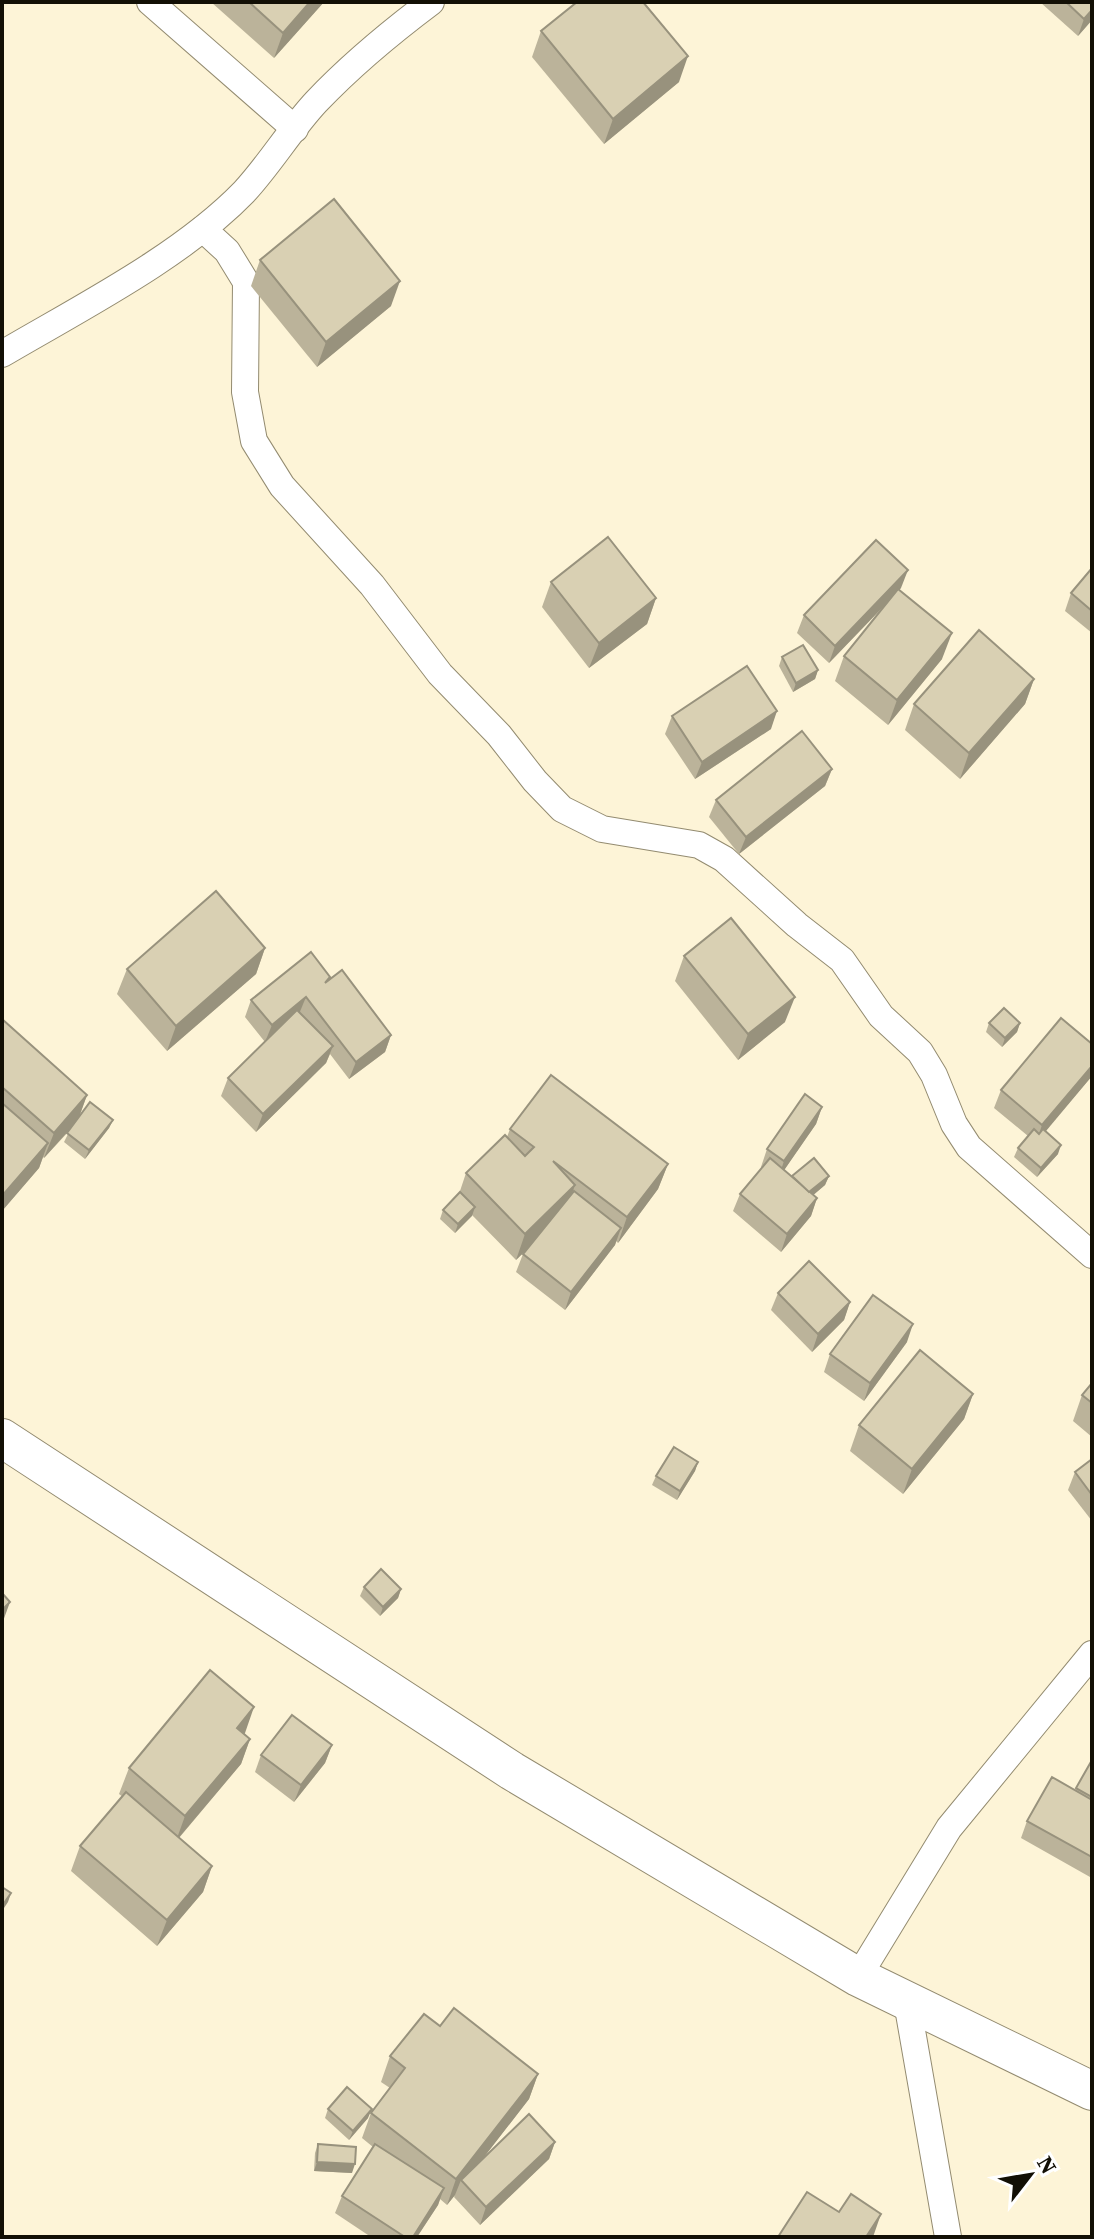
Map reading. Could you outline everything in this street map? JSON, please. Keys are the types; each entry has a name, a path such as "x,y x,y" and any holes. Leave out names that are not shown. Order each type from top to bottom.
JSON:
{"street":[{"path":"150,2 295,129"},
{"path":"2,354 110,291 203,229 244,191 316,102 411,11 431,2"},
{"path":"203,229 227,251 246,282 245,392 254,441 282,486 372,585 440,674 499,735 535,781 562,809 602,829 699,845 724,859 797,925 842,960 881,1016 920,1052 934,1075 954,1124 969,1147 1092,1255"},
{"path":"2,1438 512,1771 858,1977 1092,2091"},
{"path":"858,1977 949,1828 1092,1654"},
{"path":"907,2002 948,2237"}],"building":[{"path":"249,2 310,2 283,33"},
{"path":"577,2 643,2 688,56 613,119 541,31"},
{"path":"1066,2 1092,2 1092,10 1084,19"},
{"path":"334,199 400,281 326,342 260,260"},
{"path":"608,537 656,598 599,643 551,582"},
{"path":"876,540 908,570 835,646 804,615"},
{"path":"1092,568 1092,611 1071,593"},
{"path":"898,589 952,633 897,700 844,656"},
{"path":"979,630 1034,679 969,753 914,704"},
{"path":"803,645 818,670 796,683 782,657"},
{"path":"747,666 777,711 702,762 672,716"},
{"path":"802,731 832,769 746,837 716,800"},
{"path":"216,891 265,948 176,1026 127,969"},
{"path":"731,918 795,997 748,1034 684,956"},
{"path":"311,952 330,977 325,983 342,970 391,1035 356,1062 306,997 272,1025 251,1000"},
{"path":"1004,1008 1020,1023 1005,1038 989,1023"},
{"path":"297,1010 333,1046 263,1114 228,1078"},
{"path":"1061,1018 1092,1044 1092,1066 1042,1125 1001,1090"},
{"path":"2,1019 87,1095 54,1133 2,1087"},
{"path":"551,1075 668,1164 627,1217 553,1161 575,1185 525,1234 466,1173 505,1135 525,1156 534,1147 510,1129"},
{"path":"805,1094 822,1107 784,1161 767,1149"},
{"path":"90,1102 113,1120 89,1150 67,1133"},
{"path":"2,1103 48,1143 2,1196"},
{"path":"1034,1129 1039,1134 1043,1129 1061,1145 1041,1168 1018,1148"},
{"path":"770,1158 817,1198 787,1234 740,1194"},
{"path":"814,1158 829,1176 809,1192 792,1176"},
{"path":"574,1191 621,1228 571,1292 523,1254"},
{"path":"460,1192 475,1207 458,1224 443,1210"},
{"path":"809,1261 850,1302 818,1334 778,1293"},
{"path":"873,1295 913,1324 870,1383 830,1354"},
{"path":"920,1350 973,1394 912,1469 859,1425"},
{"path":"1092,1383 1092,1403 1082,1395"},
{"path":"674,1447 698,1462 680,1491 656,1476"},
{"path":"1092,1459 1092,1495 1075,1472"},
{"path":"381,1569 401,1589 383,1607 364,1587"},
{"path":"2,1593 10,1602 2,1610"},
{"path":"210,1670 254,1707 237,1728 250,1739 185,1816 129,1768"},
{"path":"292,1715 332,1745 301,1785 261,1755"},
{"path":"1092,1760 1092,1797 1076,1788"},
{"path":"1052,1777 1092,1800 1092,1857 1027,1821"},
{"path":"126,1792 212,1866 167,1920 80,1846"},
{"path":"2,1887 11,1893 2,1906"},
{"path":"454,2008 538,2074 456,2179 371,2113 405,2068 390,2056 424,2014 440,2026"},
{"path":"347,2087 372,2109 353,2131 328,2109"},
{"path":"529,2114 555,2142 486,2207 461,2180"},
{"path":"318,2144 356,2147 355,2164 317,2162"},
{"path":"375,2144 444,2188 413,2237 405,2237 342,2196"},
{"path":"807,2192 839,2212 851,2194 881,2214 866,2237 778,2237"}]}
